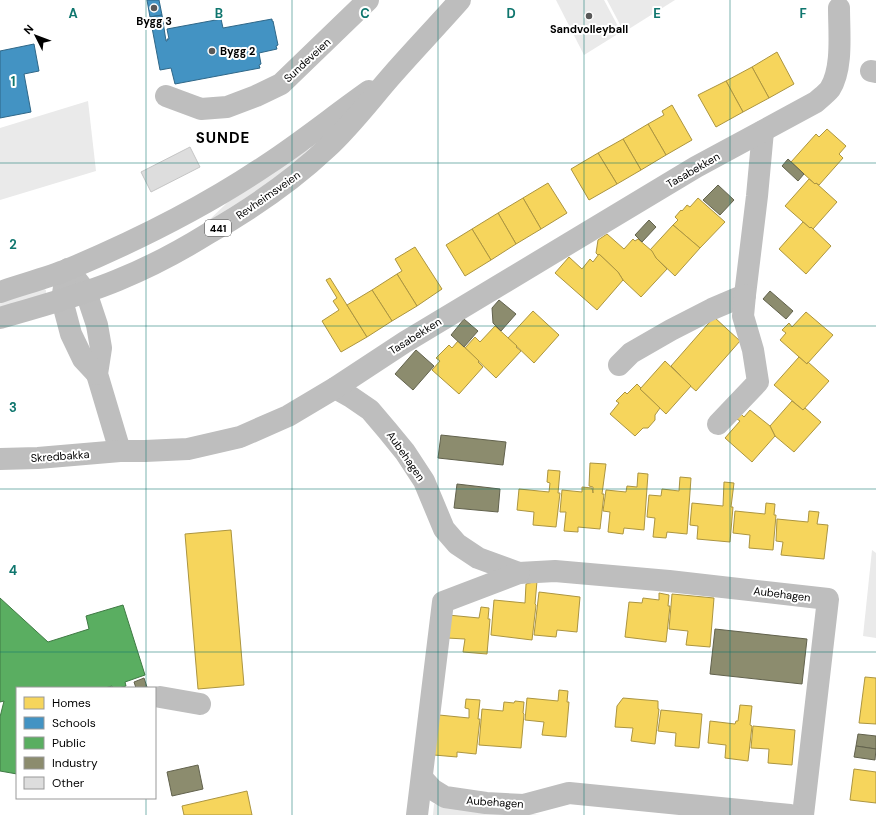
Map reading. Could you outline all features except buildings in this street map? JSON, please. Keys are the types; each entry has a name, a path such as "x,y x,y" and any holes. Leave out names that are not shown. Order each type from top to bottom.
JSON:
{"main road":[{"name":"Revheimsveien","path":"0,318 62,300 119,280 190,245 259,202 300,173 351,124 394,73 460,0"},
{"name":"Revheimsveien","path":"0,292 68,269 149,232 224,191 267,165 394,73"}],"street":[{"name":"Sundeveien","path":"166,96 200,109 227,107 281,84 368,0"},
{"name":"Tasabekken","path":"120,451 188,449 240,437 288,416 335,388 405,342 696,167 816,102 829,90 838,68 839,8"},
{"path":"718,424 758,382 753,350 743,316 763,131"},
{"path":"68,269 86,292 98,325 101,348 97,374 120,451"},
{"path":"68,269 62,300 71,334 83,359 97,374"},
{"path":"619,365 631,353 671,330 712,309 745,295"},
{"name":"Aubehagen","path":"335,388 370,410 405,452 424,481 444,529 457,544 478,558 519,573"},
{"name":"Skredbakka","path":"0,459 38,458 120,451"},
{"name":"Aubehagen","path":"417,815 443,602 519,573 555,571 669,581 828,599 803,815"},
{"path":"160,697 200,704"},
{"name":"Aubehagen","path":"422,778 432,789 445,797 486,803 524,806 569,793 790,815"}],"shaded area":[{"name":"Sandvolleyball","path":"556,0 604,0 621,32 584,55"},
{"path":"607,0 675,0 624,32"},
{"path":"88,101 96,171 0,200 0,128"},
{"path":"309,149 289,171 207,222 229,201 303,151"},
{"path":"44,289 46,290 46,293 43,296 0,307 0,297"},
{"path":"872,550 876,553 876,638 863,636"},
{"path":"434,804 540,815 433,815"}],"place":[{"name":"Bygg 3","path":"154,8"},
{"name":"Sandvolleyball","path":"589,16"},
{"name":"Bygg 2","path":"212,51"}],"district":[{"name":"SUNDE","path":"223,138"}]}
